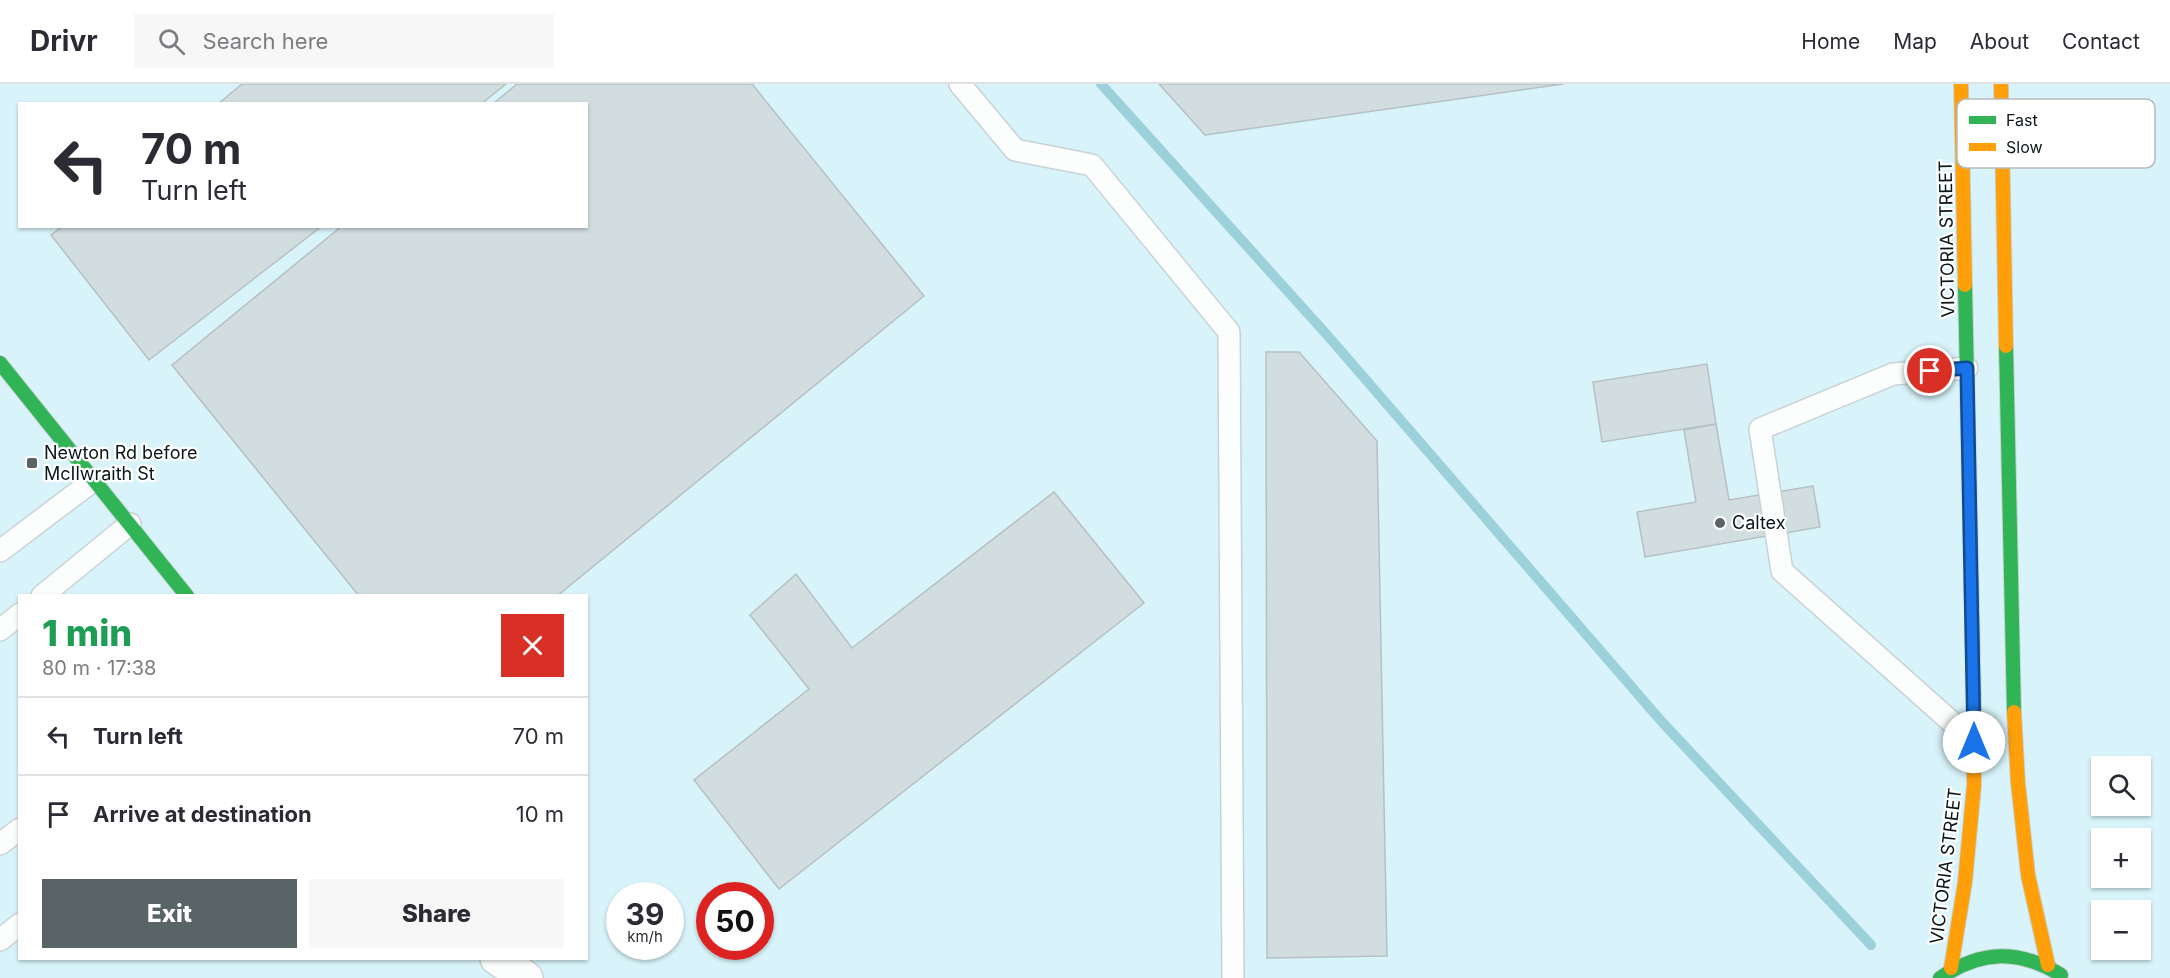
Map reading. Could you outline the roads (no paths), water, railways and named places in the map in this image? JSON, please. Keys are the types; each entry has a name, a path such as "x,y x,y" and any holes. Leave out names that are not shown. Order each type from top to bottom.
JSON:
{"main road":[{"name":"VICTORIA STREET","path":"1961,84 1961,99"},
{"path":"2001,84 2001,99"},
{"name":"VICTORIA STREET","path":"1951,968 1965,882 1974,784 1963,168"},
{"path":"2003,168 2012,670 2018,783 2028,875 2048,965"},
{"path":"0,363 185,594"},
{"path":"1940,978 1951,968 1983,956 2016,955 2048,965 2065,978"}],"street":[{"path":"499,960 526,978"}],"lane":[{"path":"960,84 1015,150 1092,165 1229,332 1233,978"},
{"path":"1967,368 1893,374 1760,429 1782,571 1974,742"},
{"path":"0,551 94,480"},
{"path":"44,594 130,524"},
{"path":"0,630 18,616"},
{"path":"0,844 18,830"},
{"path":"0,940 18,926"}],"waterway":[{"path":"1101,84 1328,336 1662,722 1871,945"}],"place":[{"name":"Newton Rd before McIlwraith St","path":"32,463"},
{"name":"Caltex","path":"1720,523"}]}
